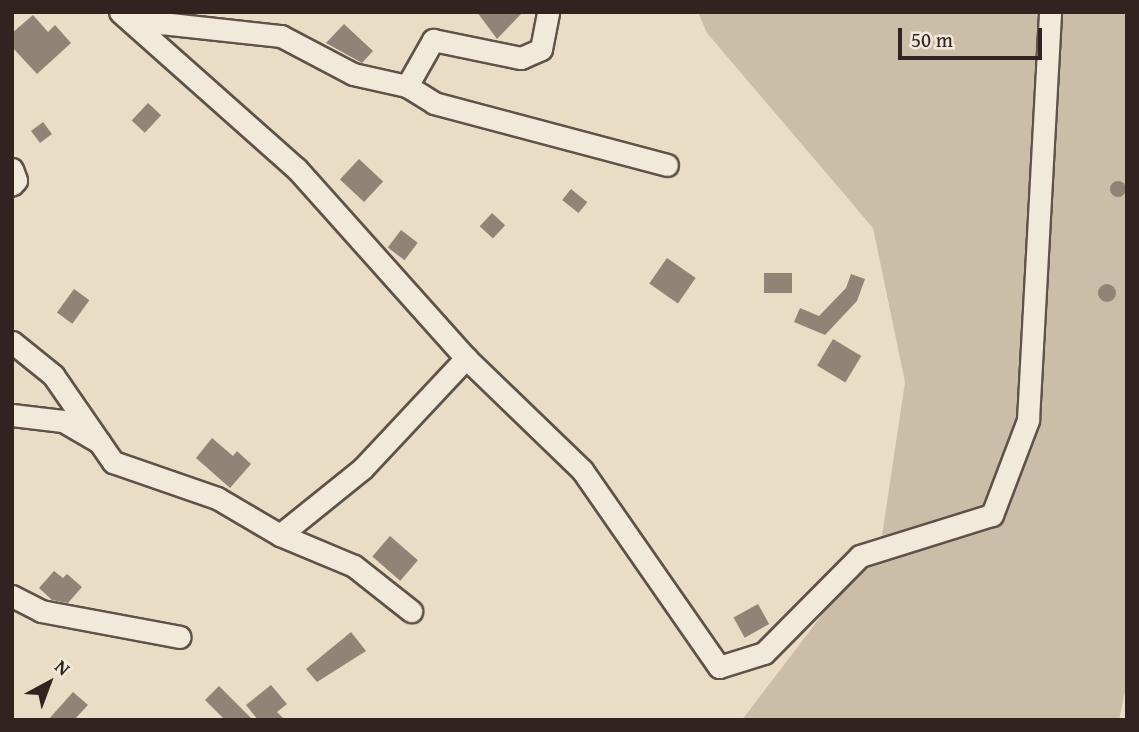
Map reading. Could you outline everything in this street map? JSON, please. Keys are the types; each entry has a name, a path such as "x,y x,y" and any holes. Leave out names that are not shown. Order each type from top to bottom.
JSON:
{"street":[{"path":"120,12 297,169 466,358 582,470 719,667 764,653 860,556 992,515 1028,420 1050,12"},
{"path":"139,12 160,23 281,36 354,74 407,86 434,103 667,165"},
{"path":"407,86 433,40 521,58 541,49 548,12"},
{"path":"12,169 16,180 12,185"},
{"path":"12,342 53,375 105,445 113,462 217,498 280,534 354,566 411,611"},
{"path":"280,534 362,468 466,358"},
{"path":"12,415 63,421 105,445"},
{"path":"12,596 41,611 180,637"}],"shaded area":[{"path":"698,12 1127,12 1127,682 1119,720 742,720 882,536 905,382 873,228 707,33"}],"building":[{"path":"477,12 523,12 497,39"},
{"path":"33,15 48,32 55,25 71,43 37,74 12,47 12,33"},
{"path":"344,24 373,51 362,63 326,43"},
{"path":"148,103 161,115 145,133 132,121"},
{"path":"43,122 52,134 40,143 31,131"},
{"path":"359,159 383,182 364,202 340,179"},
{"path":"1118,181 1124,183 1124,195 1118,197 1112,195 1110,189 1112,183"},
{"path":"571,189 587,202 579,213 562,200"},
{"path":"492,213 505,225 493,238 480,226"},
{"path":"401,230 418,243 405,260 388,248"},
{"path":"667,258 696,278 678,303 649,283"},
{"path":"764,273 792,273 792,293 764,293"},
{"path":"851,274 865,279 857,301 825,335 794,322 800,308 819,316 846,288"},
{"path":"1107,284 1113,287 1116,293 1113,299 1107,302 1101,299 1098,293 1101,287"},
{"path":"74,289 89,300 72,324 57,312"},
{"path":"833,339 861,356 845,383 817,366"},
{"path":"212,438 233,456 237,451 251,464 230,488 196,458"},
{"path":"390,536 418,560 400,581 372,556"},
{"path":"54,571 63,578 67,574 82,587 68,603 52,600 39,588"},
{"path":"758,604 769,624 745,638 734,618"},
{"path":"351,632 366,651 317,682 306,669"},
{"path":"271,685 287,704 277,712 285,720 258,720 246,705"},
{"path":"219,686 253,720 225,720 205,700"},
{"path":"73,692 88,705 74,720 48,720"}]}
